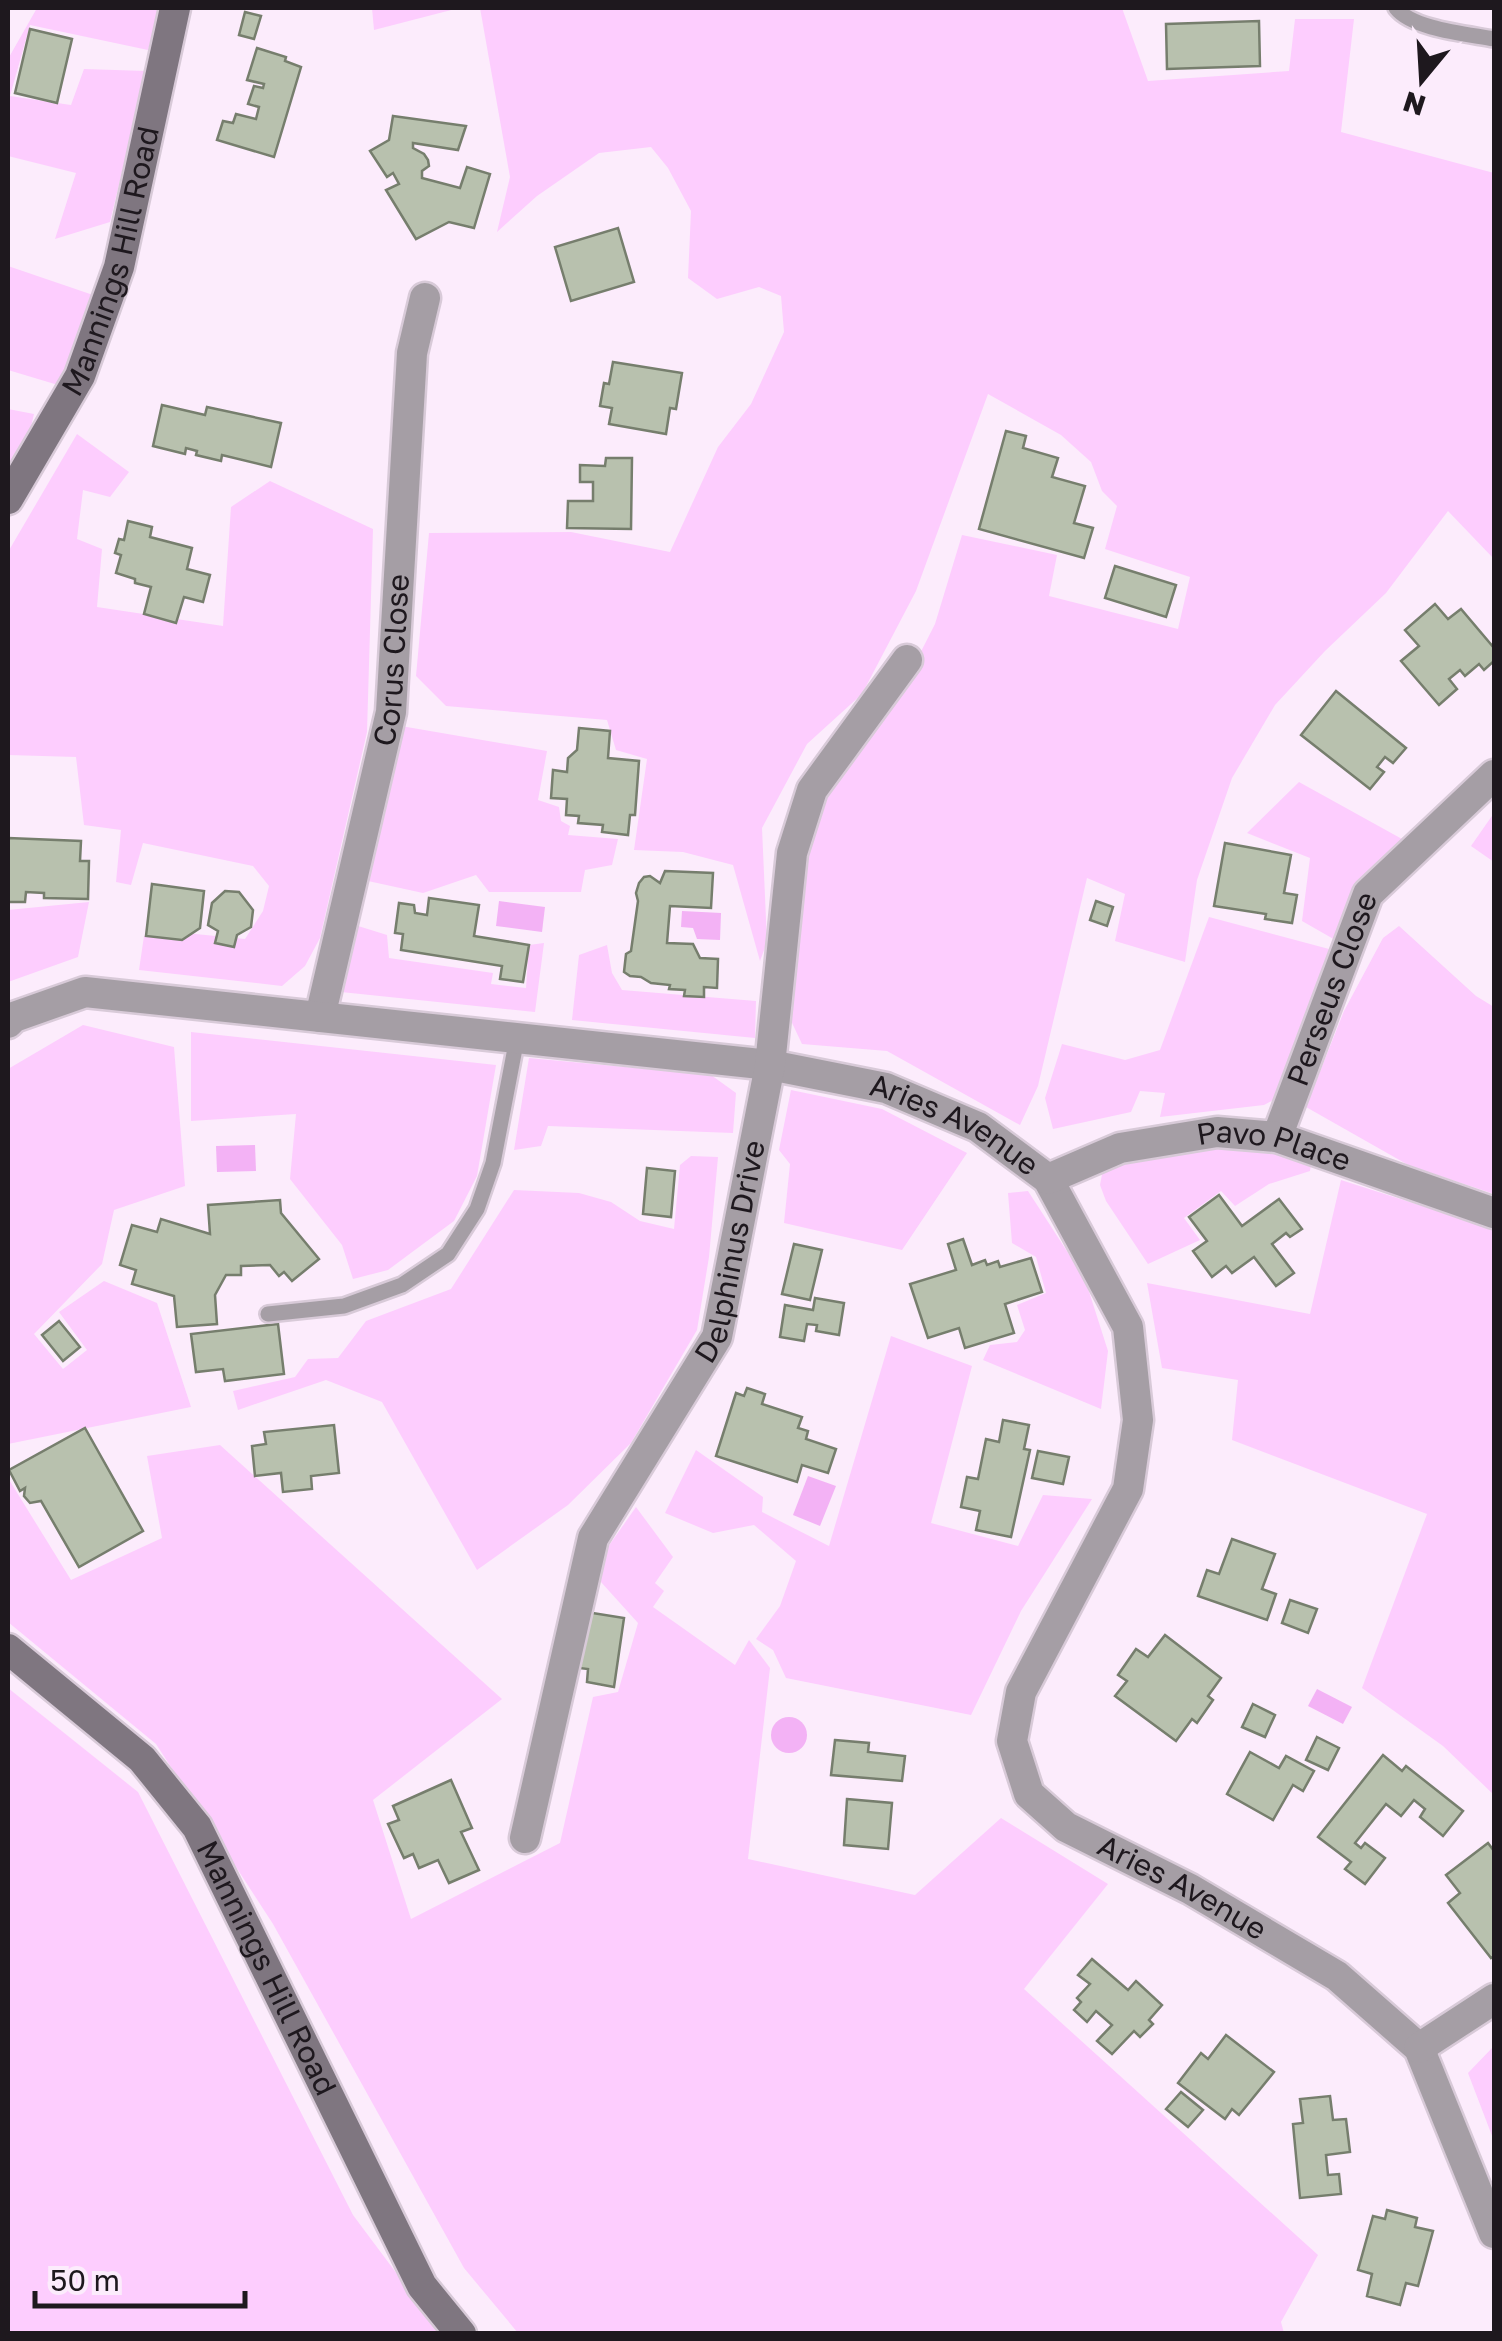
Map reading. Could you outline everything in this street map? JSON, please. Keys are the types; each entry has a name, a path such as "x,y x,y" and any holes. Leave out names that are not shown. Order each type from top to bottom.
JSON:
{"main road":[{"name":"Mannings Hill Road","path":"8,499 80,376 119,267 175,8"},
{"name":"Mannings Hill Road","path":"8,1649 142,1758 197,1827 422,2286 460,2334"}],"street":[{"name":"Corus Close","path":"320,1017 391,712 412,353 425,298"},
{"name":"Delphinus Drive","path":"525,1838 593,1538 717,1336 770,1065 792,853 812,790 907,660"},
{"name":"Perseus Close","path":"1277,1137 1368,894 1494,775"},
{"name":"Aries Avenue","path":"8,1023 14,1017 84,992 770,1065 886,1088 978,1127 1048,1178 1128,1326 1138,1420 1128,1489 1021,1692 1012,1741 1030,1794 1066,1827 1190,1890 1336,1976 1419,2048 1494,2233"},
{"name":"Pavo Place","path":"1048,1178 1120,1148 1217,1132 1277,1137 1494,1213"},
{"path":"1419,2048 1494,1998"}],"lane":[{"path":"1396,8 1426,25 1494,39"},
{"path":"268,1314 344,1306 402,1285 448,1254 477,1208 493,1163 517,1038"}],"shaded area":[{"path":"37,8 159,8 148,50 30,25 10,96 71,105 84,69 146,71 110,222 55,239 76,173 8,156 8,59"},
{"path":"372,8 459,8 374,30"},
{"path":"480,8 1122,8 1148,81 1289,71 1295,19 1354,19 1341,132 1494,173 1494,559 1448,511 1386,593 1275,705 1232,778 1197,880 1185,962 1115,941 1125,894 1087,878 1038,1086 1020,1125 887,1051 802,1044 785,1008 805,848 825,793 905,683 935,624 962,535 1057,555 1049,596 1178,629 1190,577 1105,549 1117,506 1102,491 1091,462 1061,435 988,394 916,591 862,694 807,744 762,828 767,942 760,961 733,865 683,852 634,850 647,759 616,750 607,720 446,706 416,676 429,533 571,532 670,552 718,447 751,404 784,332 781,296 759,287 717,299 688,278 691,211 668,168 651,147 599,153 537,196 497,232 510,177"},
{"path":"8,266 96,296 58,385 8,370"},
{"path":"8,409 34,414 29,435 8,466"},
{"path":"77,434 129,472 110,497 83,490 77,539 102,549 97,607 223,626 231,507 270,481 373,529 367,732 320,938 305,966 282,986 139,970 144,936 166,931 245,939 263,911 269,886 253,866 143,843 131,885 116,882 121,830 84,825 76,757 8,755 8,552"},
{"path":"401,726 547,751 538,800 559,807 561,821 570,826 568,835 618,839 612,865 585,870 581,892 489,892 476,875 423,893 368,881"},
{"path":"1299,782 1402,839 1359,887 1337,941 1302,921 1310,858 1247,833"},
{"path":"1494,813 1494,862 1471,846"},
{"path":"499,901 545,907 542,932 496,926"},
{"path":"89,902 78,957 8,982 8,910"},
{"path":"682,911 721,913 720,940 697,939 693,928 681,927"},
{"path":"1209,917 1329,949 1311,1023 1285,1094 1264,1105 1160,1117 1165,1093 1140,1091 1131,1112 1053,1129 1045,1098 1062,1044 1125,1060 1160,1050"},
{"path":"355,925 387,935 389,958 493,973 491,984 526,988 529,945 544,943 535,1012 341,992"},
{"path":"1399,926 1476,996 1494,1007 1494,1194 1410,1166 1306,1107 1344,1011 1383,938"},
{"path":"607,945 612,973 622,990 756,1001 755,1038 572,1020 579,955"},
{"path":"83,1025 174,1047 185,1186 114,1210 102,1264 34,1334 63,1369 87,1350 59,1312 104,1281 157,1303 191,1407 8,1444 8,1069"},
{"path":"191,1032 496,1065 477,1176 454,1221 388,1270 353,1279 342,1245 290,1179 296,1114 191,1121"},
{"path":"529,1058 711,1075 736,1093 733,1133 548,1126 541,1146 514,1150"},
{"path":"791,1090 882,1109 967,1153 902,1250 784,1223 790,1164 779,1150"},
{"path":"1201,1141 1312,1158 1310,1171 1269,1184 1235,1206 1221,1191 1184,1218 1200,1240 1148,1264 1106,1201 1100,1185 1103,1169 1117,1159"},
{"path":"255,1145 256,1171 217,1172 216,1146"},
{"path":"691,1156 718,1157 709,1257 697,1330 631,1443 568,1505 477,1570 382,1402 326,1380 238,1410 233,1391 295,1377 308,1359 338,1358 366,1321 451,1289 514,1190 579,1193 611,1202 640,1221 674,1229 680,1165"},
{"path":"1341,1180 1494,1229 1494,1795 1443,1746 1362,1688 1427,1514 1232,1440 1238,1380 1162,1368 1147,1283 1310,1314"},
{"path":"1028,1191 1085,1279 1108,1351 1101,1409 983,1360 990,1345 1017,1342 1025,1330 1017,1305 1046,1293 1036,1257 1012,1243 1008,1193"},
{"path":"891,1336 972,1366 931,1523 1018,1546 1043,1495 1092,1499 1021,1611 971,1715 786,1678 773,1650 756,1639 780,1606 796,1561 754,1525 713,1533 665,1513 696,1450 763,1497 762,1512 829,1546"},
{"path":"220,1445 502,1699 373,1800 411,1919 560,1843 593,1697 618,1692 638,1623 591,1571 636,1507 673,1557 655,1583 664,1591 653,1607 735,1665 749,1640 770,1668 748,1859 915,1895 1001,1818 1108,1884 1024,1989 1318,2255 1281,2322 1284,2333 518,2333 464,2268 273,1924 156,1744 8,1622 8,1478 71,1580 162,1538 147,1456"},
{"path":"808,1476 836,1486 820,1526 793,1515"},
{"path":"8,1688 138,1792 353,2215 441,2333 8,2333"},
{"path":"1317,1689 1352,1707 1343,1724 1308,1706"},
{"path":"789,1717 802,1722 807,1735 802,1748 789,1753 776,1748 771,1735 776,1722"},
{"path":"1494,2046 1494,2141 1468,2073"}],"building":[{"path":"245,12 261,16 254,39 239,35"},
{"path":"1259,21 1260,66 1167,69 1166,24"},
{"path":"30,29 72,39 57,103 15,93"},
{"path":"257,48 286,57 285,61 301,67 274,157 217,140 223,121 233,123 236,114 256,119 259,107 248,104 254,86 263,88 264,84 247,80"},
{"path":"393,116 466,126 458,150 413,143 413,148 428,160 422,178 460,188 467,167 490,174 474,228 449,222 416,239 386,190 399,184 393,173 387,177 370,151 389,140"},
{"path":"618,228 634,282 571,301 555,247"},
{"path":"613,362 682,373 676,409 670,408 666,434 609,424 612,408 600,406"},
{"path":"162,405 205,415 207,407 281,423 271,467 222,455 221,461 196,455 197,451 186,448 185,454 153,446"},
{"path":"1006,431 1026,436 1023,448 1058,458 1052,477 1085,486 1074,523 1093,528 1084,558 979,529"},
{"path":"606,458 632,458 631,529 567,528 568,501 593,501 593,482 580,482 580,465 605,466"},
{"path":"128,521 152,527 150,537 192,548 187,569 210,575 203,602 184,597 176,623 144,614 151,587 116,573 121,555 115,553 119,539 124,540"},
{"path":"1115,566 1176,585 1166,617 1105,598"},
{"path":"1435,604 1448,619 1461,609 1494,648 1494,661 1484,670 1479,664 1465,676 1460,670 1449,679 1457,689 1439,705 1401,661 1419,646 1405,630"},
{"path":"1336,691 1406,748 1393,763 1385,757 1377,767 1384,772 1370,789 1301,735"},
{"path":"579,728 610,731 608,758 639,761 635,815 630,815 628,835 602,832 603,825 578,823 579,816 566,815 567,799 551,798 553,770 567,772 568,758 577,750"},
{"path":"8,838 81,841 80,861 89,861 88,899 44,898 44,893 26,892 25,902 8,902"},
{"path":"1225,843 1291,855 1284,893 1297,895 1292,923 1265,919 1266,914 1214,906"},
{"path":"665,871 713,873 711,908 670,906 667,943 693,944 700,958 718,959 717,988 704,987 704,997 684,996 685,990 669,989 670,985 651,983 624,972 626,954 631,951 639,883 650,876 660,883"},
{"path":"152,884 204,891 200,928 182,940 146,936"},
{"path":"225,891 239,892 253,910 251,927 237,935 234,947 215,943 218,931 208,925 212,903"},
{"path":"429,898 479,905 474,936 529,945 523,982 500,979 502,966 401,950 403,934 395,933 399,903 414,905 415,913 427,915"},
{"path":"1096,901 1113,907 1107,926 1090,920"},
{"path":"647,1168 675,1171 671,1217 643,1214"},
{"path":"1219,1195 1242,1226 1279,1199 1302,1229 1290,1237 1286,1233 1272,1244 1294,1273 1276,1286 1254,1257 1232,1273 1226,1266 1212,1277 1193,1251 1207,1241 1189,1217"},
{"path":"280,1200 281,1213 319,1259 292,1281 284,1272 279,1276 270,1265 241,1266 241,1275 226,1275 215,1295 217,1324 177,1327 174,1296 132,1284 136,1270 120,1265 132,1225 157,1232 161,1219 210,1234 208,1205"},
{"path":"963,1239 972,1265 985,1260 987,1265 998,1261 1000,1267 1031,1258 1042,1292 1005,1304 1014,1333 965,1348 959,1328 928,1338 910,1284 956,1270 948,1244"},
{"path":"794,1244 822,1250 810,1300 782,1294"},
{"path":"815,1298 844,1303 839,1335 816,1331 817,1325 807,1324 804,1341 780,1337 785,1305 813,1310"},
{"path":"59,1321 80,1347 63,1361 42,1335"},
{"path":"278,1324 284,1374 225,1381 223,1369 196,1372 191,1334"},
{"path":"747,1388 765,1394 762,1404 802,1417 798,1428 808,1431 806,1439 836,1449 828,1473 802,1465 797,1482 716,1456 736,1393 744,1396"},
{"path":"1003,1420 1029,1425 1024,1449 1030,1450 1011,1537 976,1530 980,1511 961,1507 967,1477 978,1479 986,1439 999,1442"},
{"path":"334,1425 339,1473 311,1476 312,1489 283,1492 281,1473 255,1476 252,1446 266,1444 264,1432"},
{"path":"85,1428 143,1531 79,1567 41,1501 30,1503 24,1496 25,1488 20,1491 9,1470"},
{"path":"1038,1451 1069,1457 1063,1484 1032,1478"},
{"path":"1232,1539 1275,1554 1262,1589 1276,1594 1267,1620 1198,1596 1207,1570 1219,1574"},
{"path":"1290,1600 1317,1609 1308,1633 1282,1623"},
{"path":"580,1611 624,1618 614,1687 587,1682 588,1669 571,1667"},
{"path":"1165,1635 1221,1678 1208,1696 1213,1700 1197,1723 1192,1719 1176,1741 1115,1696 1127,1681 1118,1675 1136,1649 1148,1657"},
{"path":"1253,1704 1275,1715 1265,1737 1242,1727"},
{"path":"1317,1737 1339,1748 1328,1770 1306,1760"},
{"path":"835,1740 869,1743 868,1752 905,1756 902,1781 831,1775"},
{"path":"1250,1752 1279,1768 1286,1756 1314,1771 1303,1791 1293,1785 1273,1820 1227,1794"},
{"path":"1383,1755 1402,1771 1406,1766 1463,1811 1443,1836 1420,1817 1425,1809 1414,1800 1401,1816 1386,1804 1355,1843 1361,1848 1365,1843 1385,1858 1365,1884 1345,1869 1351,1862 1318,1837"},
{"path":"451,1780 472,1828 461,1832 479,1870 449,1883 438,1860 419,1868 413,1854 404,1858 388,1824 399,1820 393,1806"},
{"path":"847,1799 892,1803 888,1849 844,1845"},
{"path":"1488,1843 1494,1851 1491,1958 1448,1903 1460,1893 1446,1875"},
{"path":"1092,1959 1128,1990 1136,1981 1162,2005 1149,2020 1153,2024 1140,2037 1134,2031 1112,2054 1097,2041 1112,2025 1096,2011 1087,2022 1074,2010 1081,2002 1077,1998 1090,1984 1078,1975"},
{"path":"1226,2035 1274,2072 1239,2115 1232,2109 1225,2119 1178,2083 1201,2053 1208,2059"},
{"path":"1181,2092 1203,2110 1188,2127 1166,2109"},
{"path":"1330,2096 1333,2120 1346,2119 1350,2152 1326,2155 1328,2175 1339,2174 1341,2194 1300,2198 1293,2124 1303,2123 1300,2099"},
{"path":"1387,2210 1417,2218 1415,2227 1433,2231 1418,2286 1406,2283 1400,2305 1367,2296 1372,2274 1358,2270 1373,2216 1385,2219"}]}
